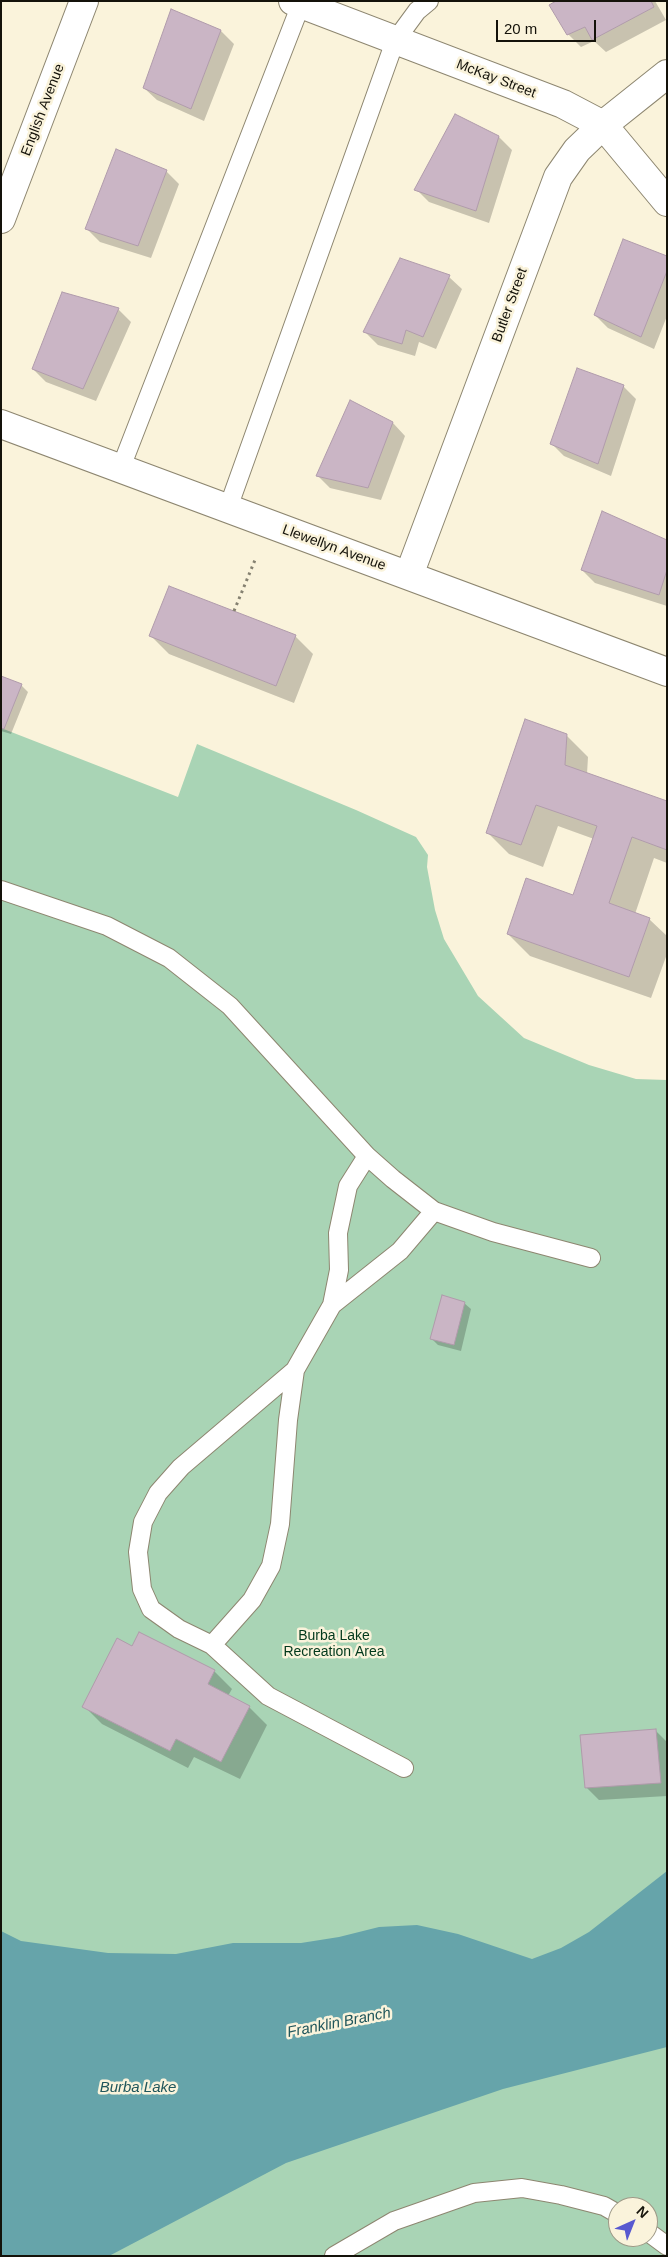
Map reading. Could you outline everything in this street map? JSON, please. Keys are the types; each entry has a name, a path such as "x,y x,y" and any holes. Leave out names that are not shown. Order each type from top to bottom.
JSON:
{"street":[{"name":"English Avenue","path":"1,219 84,1"},
{"name":"McKay Street","path":"297,3 563,104 603,125 667,202"},
{"name":"Butler Street","path":"409,575 558,177 577,150 603,125 667,74"},
{"name":"Llewellyn Avenue","path":"1,424 120,470 228,508 667,672"}],"lane":[{"path":"228,508 396,41 418,11 429,1"},
{"path":"120,470 297,3"},
{"path":"1,890 107,926 169,958 230,1006 367,1156 392,1179 434,1211 493,1232 591,1258"},
{"path":"367,1156 348,1186 338,1233 339,1270 332,1305 295,1370 181,1467 158,1493 143,1522 138,1552 142,1589 151,1609 178,1629 212,1645 268,1696 404,1768"},
{"path":"332,1305 400,1251 434,1211"},
{"path":"212,1645 252,1600 271,1566 280,1524 288,1420 295,1370"},
{"path":"334,2256 394,2221 474,2193 522,2188 562,2195 608,2208"}],"path":[{"path":"234,612 255,560"}],"green space":[{"name":"Burba Lake Recreation Area","path":"1,728 178,797 197,744 416,837 428,855 427,867 435,910 444,939 478,996 524,1038 589,1065 636,1079 667,1080 667,2256 1,2256"}],"water":[{"name":"Burba Lake","path":"667,1871 667,2047 503,2089 286,2163 109,2256 1,2256 1,1931 21,1941 108,1953 176,1954 233,1943 301,1943 339,1937 379,1927 417,1925 458,1934 532,1959 561,1948 589,1932"}],"building":[{"path":"556,1 651,1 654,7 592,40 585,27 567,35 549,5"},
{"path":"171,9 221,30 191,109 143,88"},
{"path":"455,114 499,136 476,211 414,190"},
{"path":"116,149 167,170 138,246 85,229"},
{"path":"623,239 667,256 667,271 641,337 594,315"},
{"path":"400,258 450,275 423,337 406,330 402,344 363,332"},
{"path":"62,292 119,308 83,389 32,369"},
{"path":"577,368 624,385 598,464 550,444"},
{"path":"350,400 393,422 368,488 316,476"},
{"path":"602,511 667,540 667,570 659,595 581,570"},
{"path":"169,586 296,635 276,686 149,636"},
{"path":"1,676 22,684 4,729 1,728"},
{"path":"525,719 567,734 565,765 667,801 667,850 632,837 609,903 650,918 629,977 507,934 526,878 573,895 597,826 536,805 521,845 486,833"},
{"path":"442,1295 465,1302 454,1345 430,1339"},
{"path":"139,1632 215,1670 208,1684 250,1706 221,1762 176,1739 170,1751 82,1707 117,1638 132,1646"},
{"path":"656,1729 661,1783 585,1788 580,1735"}],"water label":[{"name":"Franklin Branch","path":"339,2023"}]}
